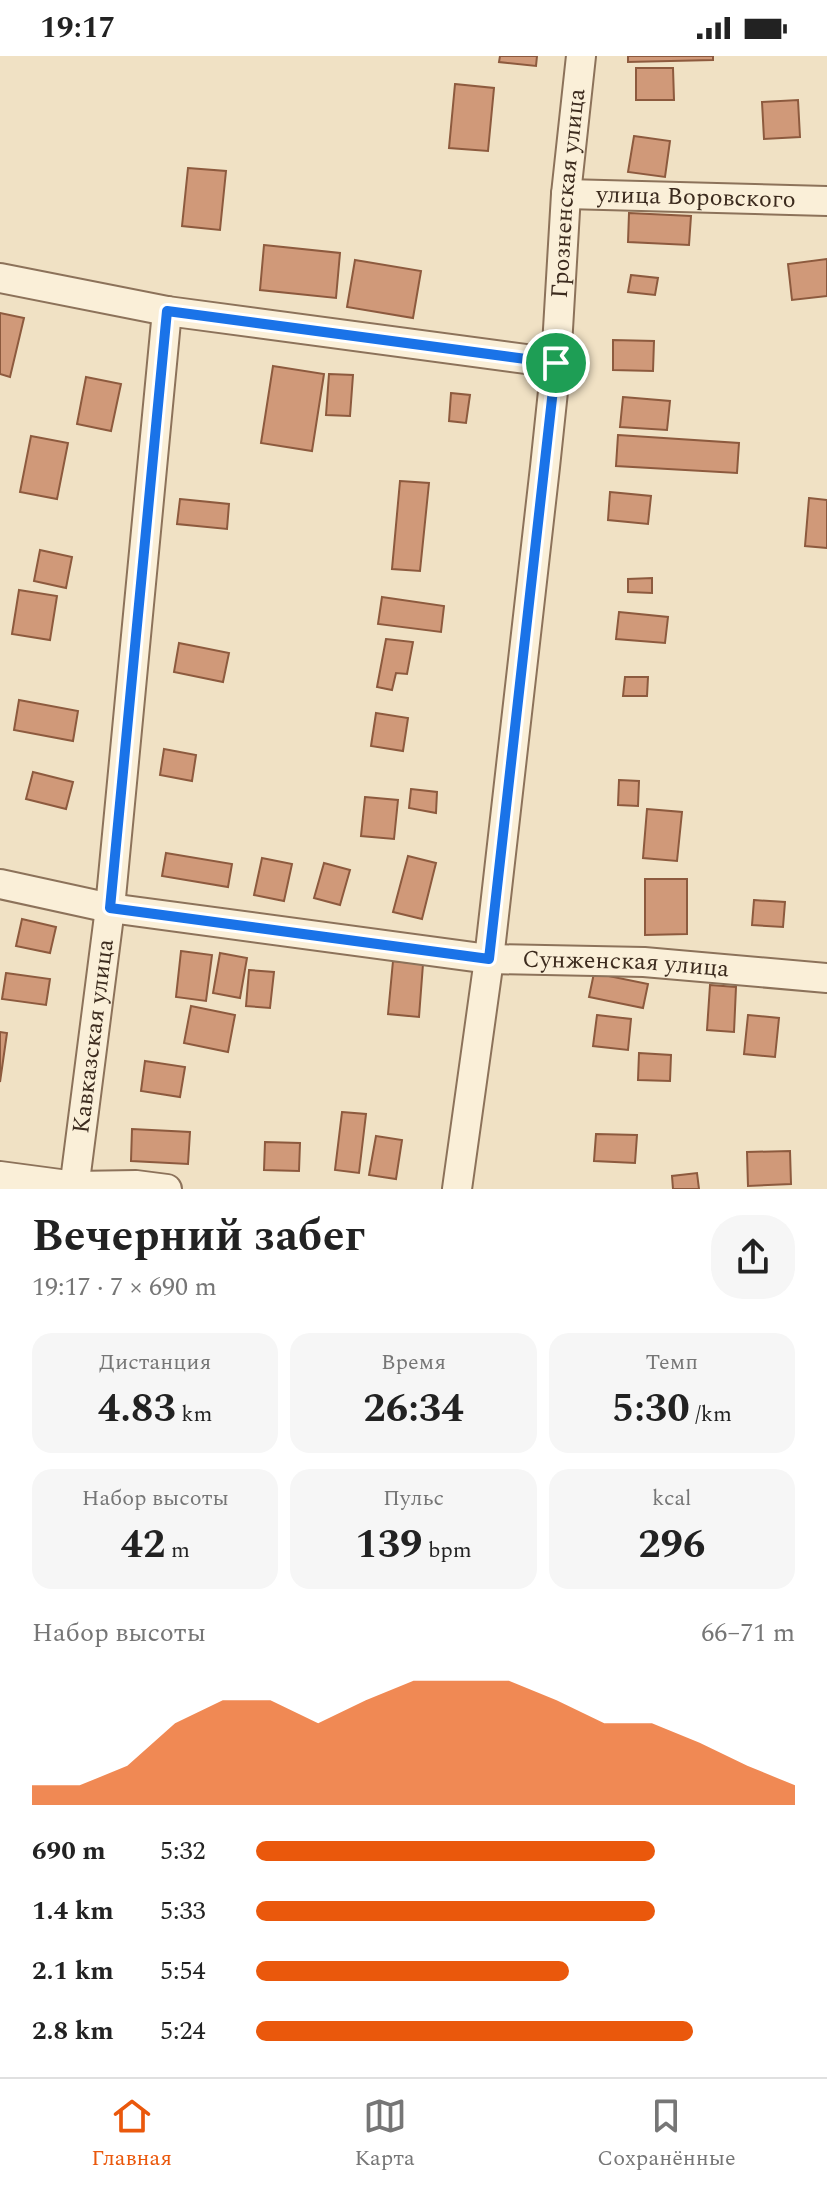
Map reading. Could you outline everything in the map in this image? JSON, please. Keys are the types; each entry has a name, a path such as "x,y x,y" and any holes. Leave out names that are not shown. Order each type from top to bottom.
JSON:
{"street":[{"name":"Грозненская улица","path":"457,1189 489,959 556,363 566,194 581,56"},
{"name":"улица Воровского","path":"566,194 827,201"},
{"path":"0,278 167,311 556,363"},
{"name":"Кавказская улица","path":"74,1188 110,908 167,311"},
{"name":"Сунженская улица","path":"0,884 110,908 489,959 644,962 827,978"},
{"path":"0,1176 74,1188 136,1185 167,1189"}],"building":[{"path":"500,56 537,56 536,66 499,62"},
{"path":"628,56 713,56 713,60 628,62"},
{"path":"636,68 673,68 674,100 636,100"},
{"path":"455,84 494,88 488,151 449,148"},
{"path":"798,100 800,137 764,139 762,102"},
{"path":"634,136 670,141 665,177 628,172"},
{"path":"188,168 226,171 220,230 182,226"},
{"path":"629,213 691,216 689,245 628,242"},
{"path":"264,245 340,253 336,298 260,290"},
{"path":"827,259 827,296 792,300 788,264"},
{"path":"355,260 421,271 413,318 347,307"},
{"path":"631,275 658,278 655,295 628,292"},
{"path":"0,313 24,318 10,377 0,374"},
{"path":"613,340 654,341 653,371 613,370"},
{"path":"273,366 324,374 312,451 261,443"},
{"path":"329,374 353,375 350,416 326,415"},
{"path":"86,377 121,384 111,431 77,424"},
{"path":"451,393 470,395 466,423 449,421"},
{"path":"623,397 670,401 667,430 620,427"},
{"path":"618,435 739,443 737,473 616,466"},
{"path":"31,436 68,443 57,499 20,492"},
{"path":"400,481 429,483 420,571 392,569"},
{"path":"610,492 651,496 648,524 608,520"},
{"path":"809,498 827,500 827,548 805,546"},
{"path":"180,499 229,504 227,529 177,524"},
{"path":"40,550 72,557 66,588 34,581"},
{"path":"652,578 652,593 628,592 628,579"},
{"path":"19,590 57,596 50,640 12,634"},
{"path":"382,597 444,606 441,632 378,624"},
{"path":"619,612 668,617 665,643 616,639"},
{"path":"386,639 413,642 407,674 396,673 392,690 377,687"},
{"path":"179,643 229,653 223,682 174,672"},
{"path":"625,677 648,677 647,696 623,696"},
{"path":"19,700 78,711 73,741 14,730"},
{"path":"376,713 408,718 403,751 371,746"},
{"path":"164,749 196,755 192,781 160,775"},
{"path":"33,772 73,782 66,809 26,799"},
{"path":"619,780 639,781 638,806 618,805"},
{"path":"411,789 437,792 436,813 409,808"},
{"path":"365,797 398,800 394,839 361,836"},
{"path":"647,809 682,812 677,861 643,858"},
{"path":"166,853 232,864 228,887 162,876"},
{"path":"408,856 436,863 422,919 393,912"},
{"path":"262,858 292,864 284,901 254,895"},
{"path":"324,863 350,870 340,905 314,898"},
{"path":"645,879 687,879 687,934 645,935"},
{"path":"754,900 785,902 783,927 752,925"},
{"path":"22,919 56,927 50,953 16,946"},
{"path":"181,951 212,955 206,1001 176,997"},
{"path":"220,953 247,958 240,998 213,993"},
{"path":"393,961 423,964 419,1017 388,1014"},
{"path":"249,970 274,972 270,1008 246,1006"},
{"path":"6,973 50,979 46,1005 2,999"},
{"path":"594,973 648,984 643,1008 589,997"},
{"path":"710,985 736,987 734,1032 707,1030"},
{"path":"191,1006 235,1015 228,1052 184,1043"},
{"path":"597,1015 631,1019 628,1050 593,1046"},
{"path":"748,1015 779,1018 775,1057 744,1054"},
{"path":"0,1032 7,1033 0,1082"},
{"path":"639,1053 671,1055 670,1081 638,1080"},
{"path":"145,1061 185,1067 180,1097 141,1091"},
{"path":"342,1112 366,1114 359,1173 335,1170"},
{"path":"132,1129 190,1132 188,1164 131,1161"},
{"path":"596,1134 637,1135 635,1163 594,1161"},
{"path":"376,1136 402,1140 396,1179 369,1175"},
{"path":"265,1142 300,1143 299,1171 264,1170"},
{"path":"790,1151 791,1184 748,1186 747,1152"},
{"path":"697,1173 699,1189 673,1189 672,1176"}],"route":[{"path":"167,311 556,363 489,959 110,908 167,311"}]}
